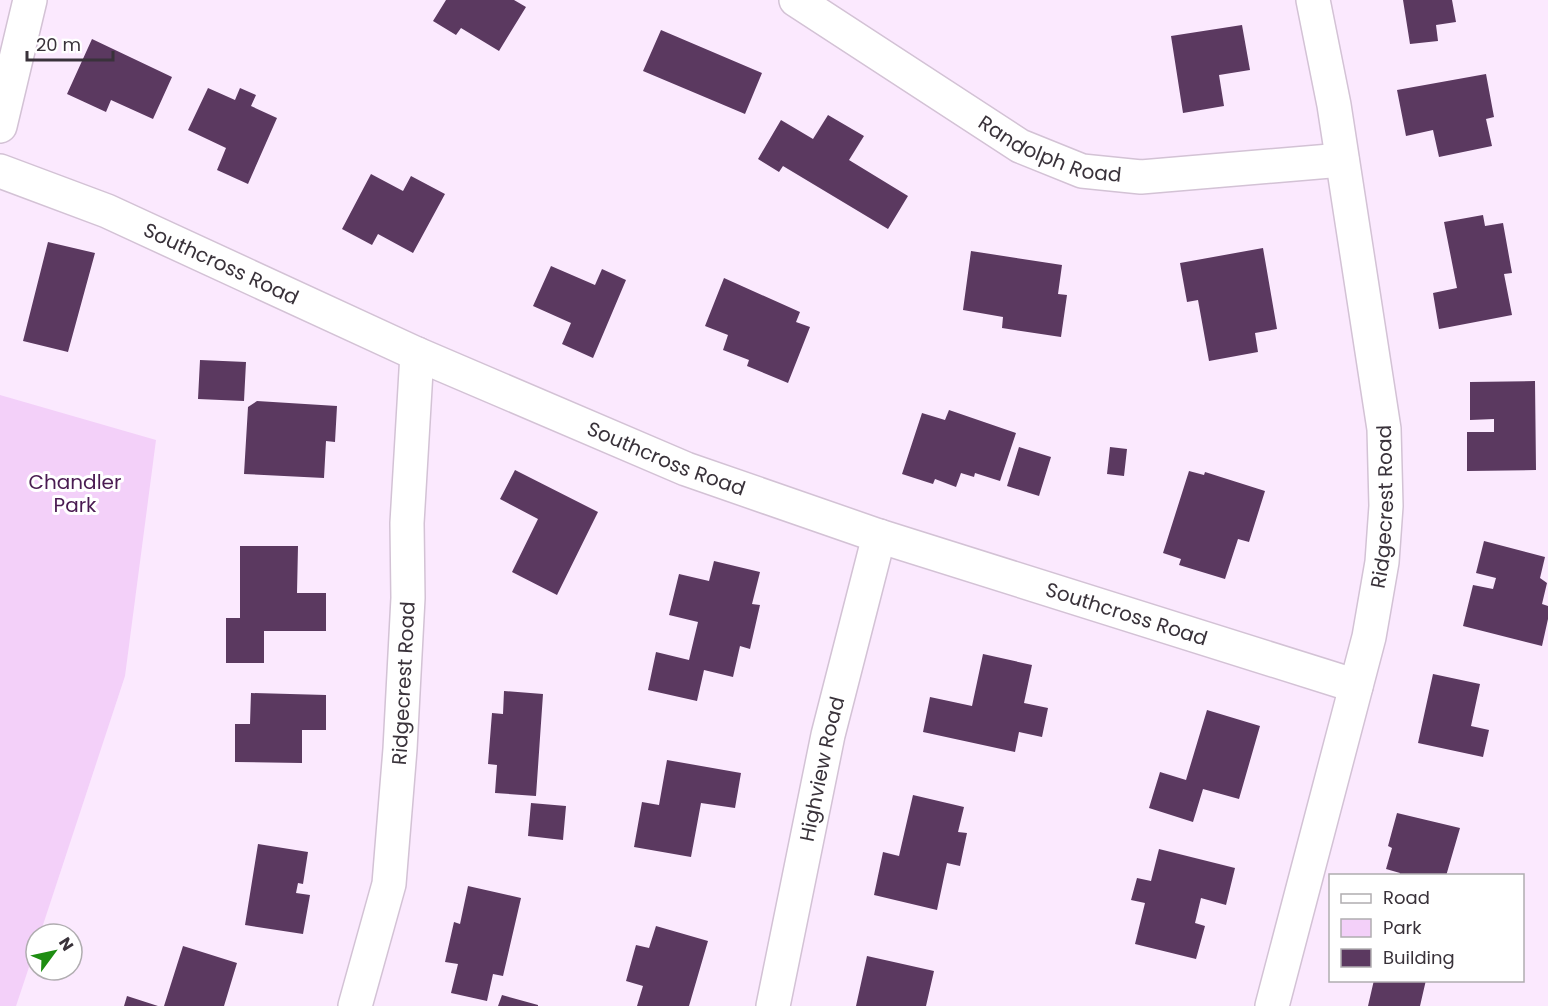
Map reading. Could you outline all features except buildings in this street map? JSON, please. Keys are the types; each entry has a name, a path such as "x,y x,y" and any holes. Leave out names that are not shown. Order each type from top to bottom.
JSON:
{"street":[{"path":"0,126 30,0"},
{"name":"Randolph Road","path":"796,0 1020,146 1082,171 1142,177 1341,160"},
{"name":"Ridgecrest Road","path":"1272,1006 1369,637 1382,562 1386,495 1384,429 1334,105 1313,0"},
{"name":"Southcross Road","path":"0,171 106,212 417,354 686,469 879,536 1356,686"},
{"name":"Ridgecrest Road","path":"355,1006 389,884 400,749 408,598 407,523 417,354"},
{"name":"Highview Road","path":"773,1006 828,735 879,536"}],"green space":[{"name":"Chandler Park","path":"0,395 156,440 125,676 44,922 24,922 24,982 16,1006 0,1006"}]}
